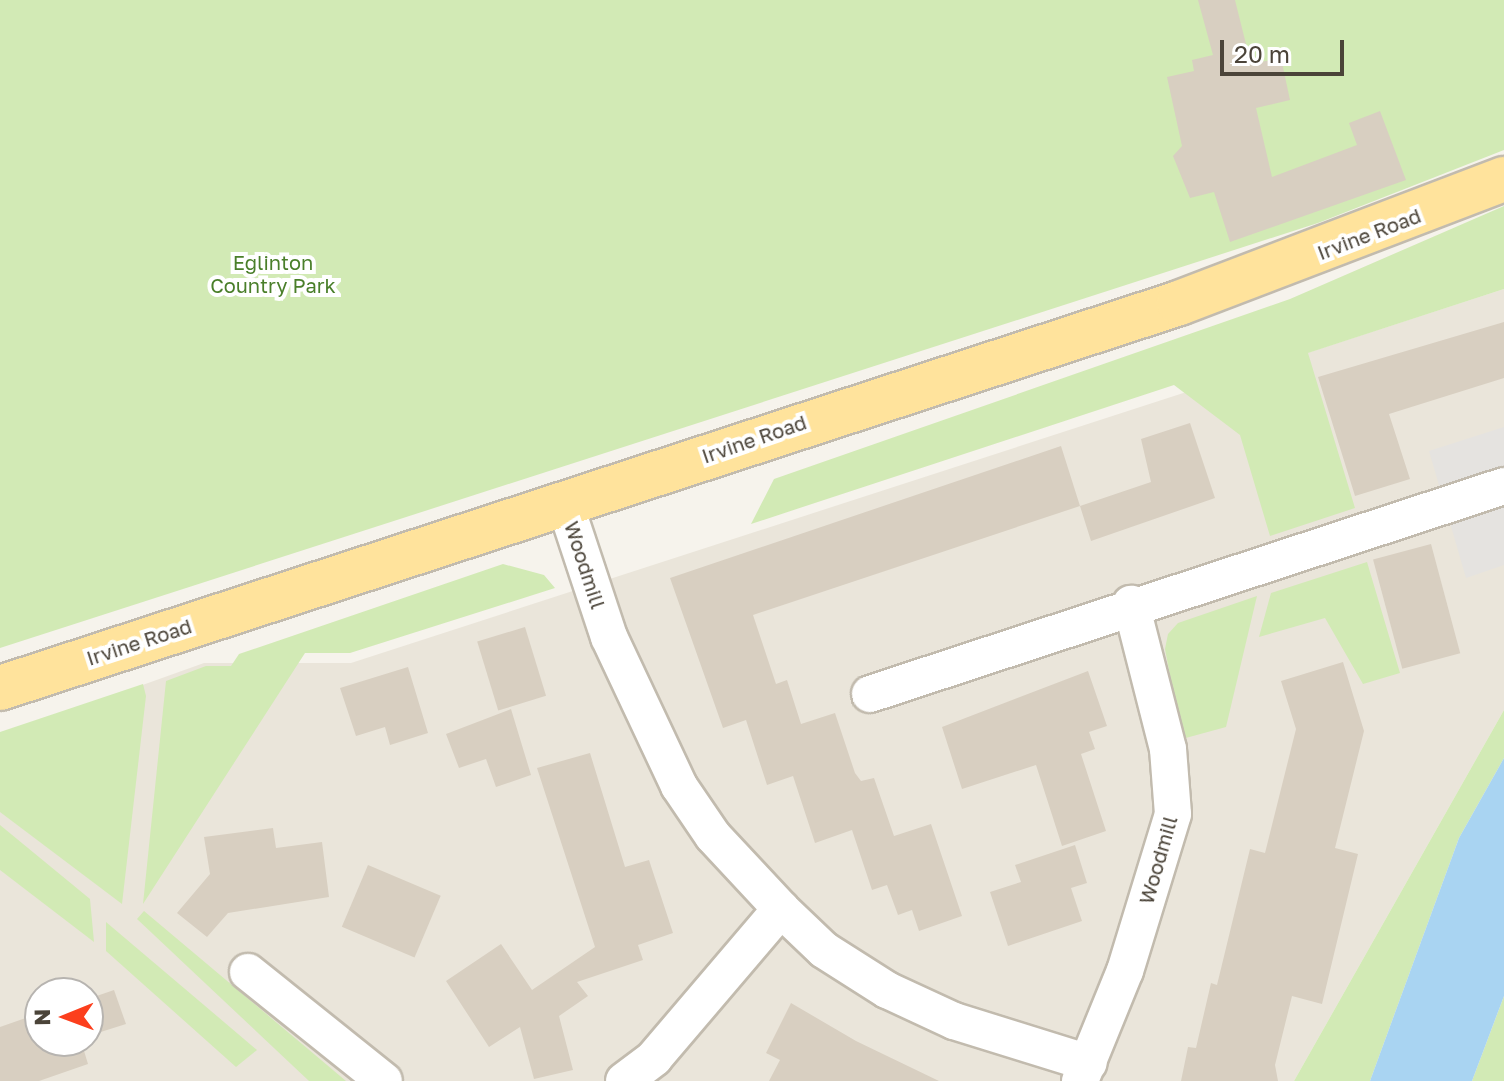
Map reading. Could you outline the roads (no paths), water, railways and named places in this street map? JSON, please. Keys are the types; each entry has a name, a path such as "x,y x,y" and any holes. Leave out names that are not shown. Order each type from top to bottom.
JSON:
{"main road":[{"name":"Irvine Road","path":"0,688 1282,268 1504,179"}],"street":[{"path":"870,694 1131,604 1504,486"},
{"name":"Woodmill","path":"565,504 609,637 679,786 713,836 824,950 887,990 954,1021 1084,1072 1173,814 1168,749 1131,604"},
{"path":"624,1081 654,1058 781,909"},
{"path":"248,972 384,1081"}],"water":[{"path":"1504,758 1504,996 1472,1081 1370,1081 1459,838"}],"park label":[{"name":"Eglinton Country Park","path":"273,274"}]}
